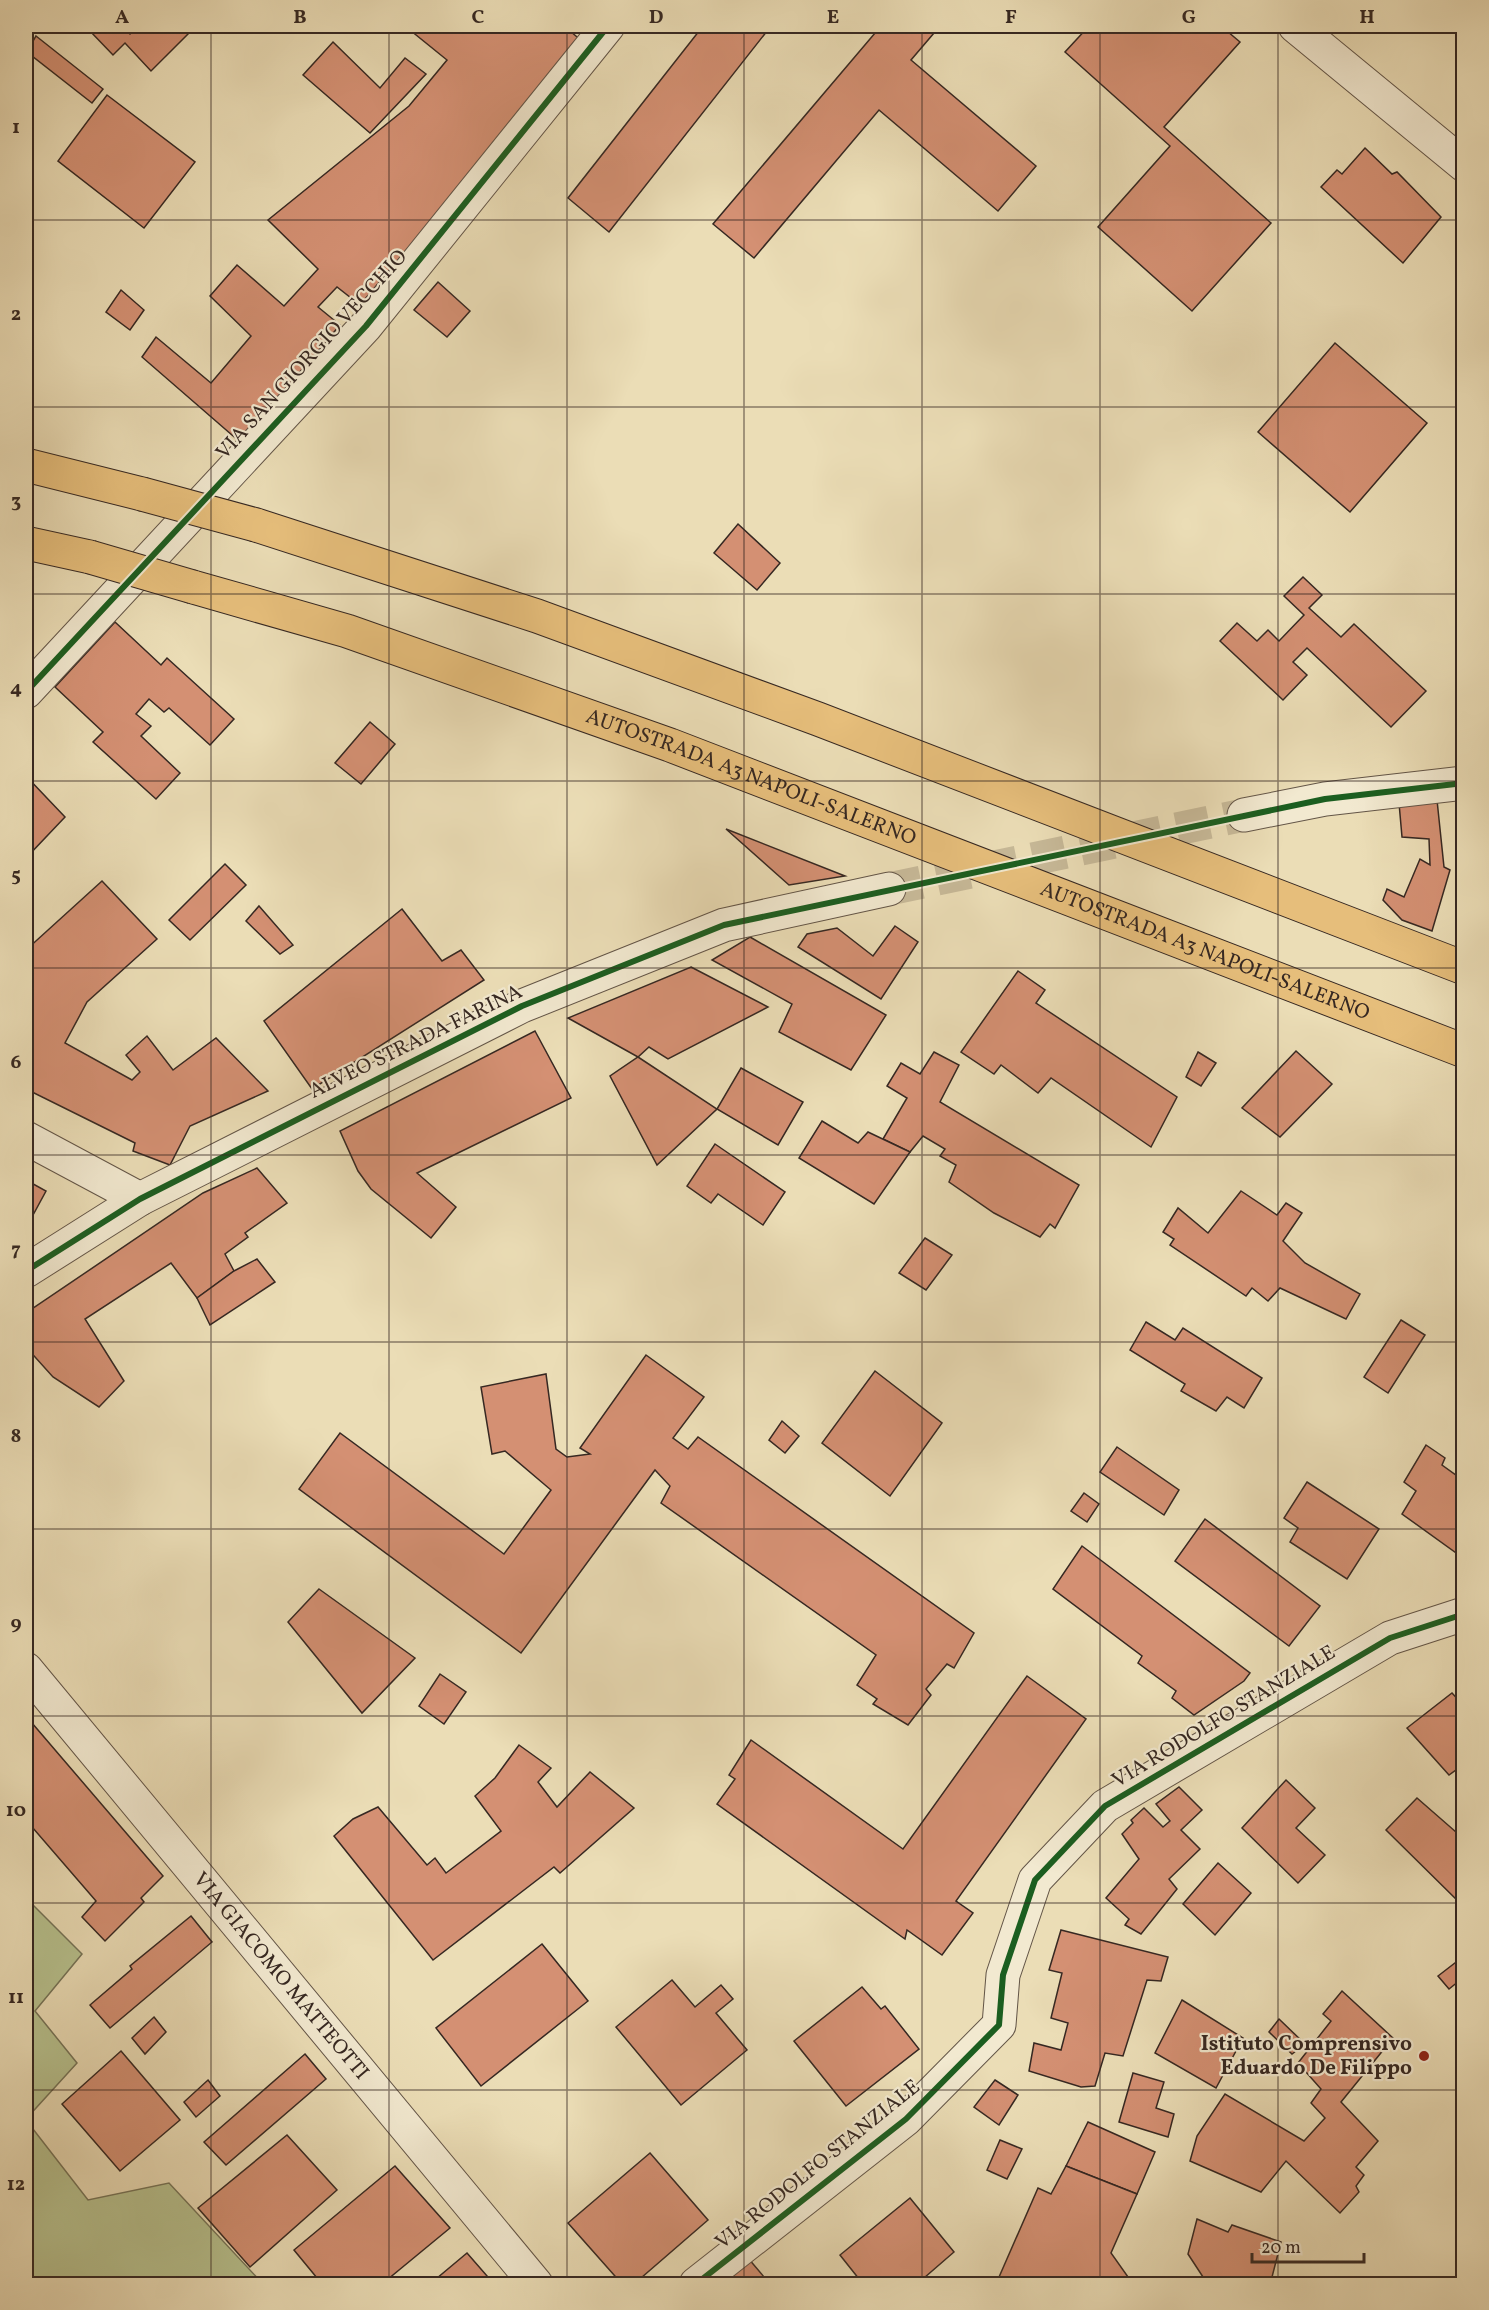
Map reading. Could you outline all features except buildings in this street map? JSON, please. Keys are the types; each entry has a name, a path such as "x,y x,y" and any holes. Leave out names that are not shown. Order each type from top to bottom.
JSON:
{"highway":[{"path":"26,465 256,525 537,616 818,719 1464,968"},
{"name":"AUTOSTRADA A3 NAPOLI-SALERNO","path":"26,543 90,557 347,631 670,745 1464,1051"}],"street":[{"name":"VIA SAN GIORGIO VECCHIO","path":"26,692 366,326 608,26"},
{"path":"1295,26 1464,165"},
{"path":"1244,815 1325,799 1464,783"},
{"name":"ALVEO STRADA FARINA","path":"26,1271 140,1199 522,1006 724,924 889,889"},
{"path":"26,1138 140,1199"},
{"name":"VIA RODOLFO STANZIALE","path":"696,2284 906,2119 999,2025 1003,1975 1035,1880 1105,1806 1390,1638 1464,1614"},
{"name":"VIA GIACOMO MATTEOTTI","path":"26,1669 536,2284"}],"green space":[{"path":"26,1898 82,1954 35,2011 77,2063 26,2119"},
{"path":"26,2120 88,2200 169,2183 263,2284 26,2284"}],"tunnel":[{"path":"889,889 1244,815"}],"cycle path":[{"path":"26,692 366,326 608,26"},
{"path":"26,1271 140,1199 522,1006 724,925 1325,799 1464,783"},
{"path":"696,2284 906,2119 999,2025 1003,1975 1035,1880 1105,1806 1390,1638 1464,1614"}],"place":[{"name":"Istituto Comprensivo Eduardo De Filippo","path":"1424,2056"}]}
